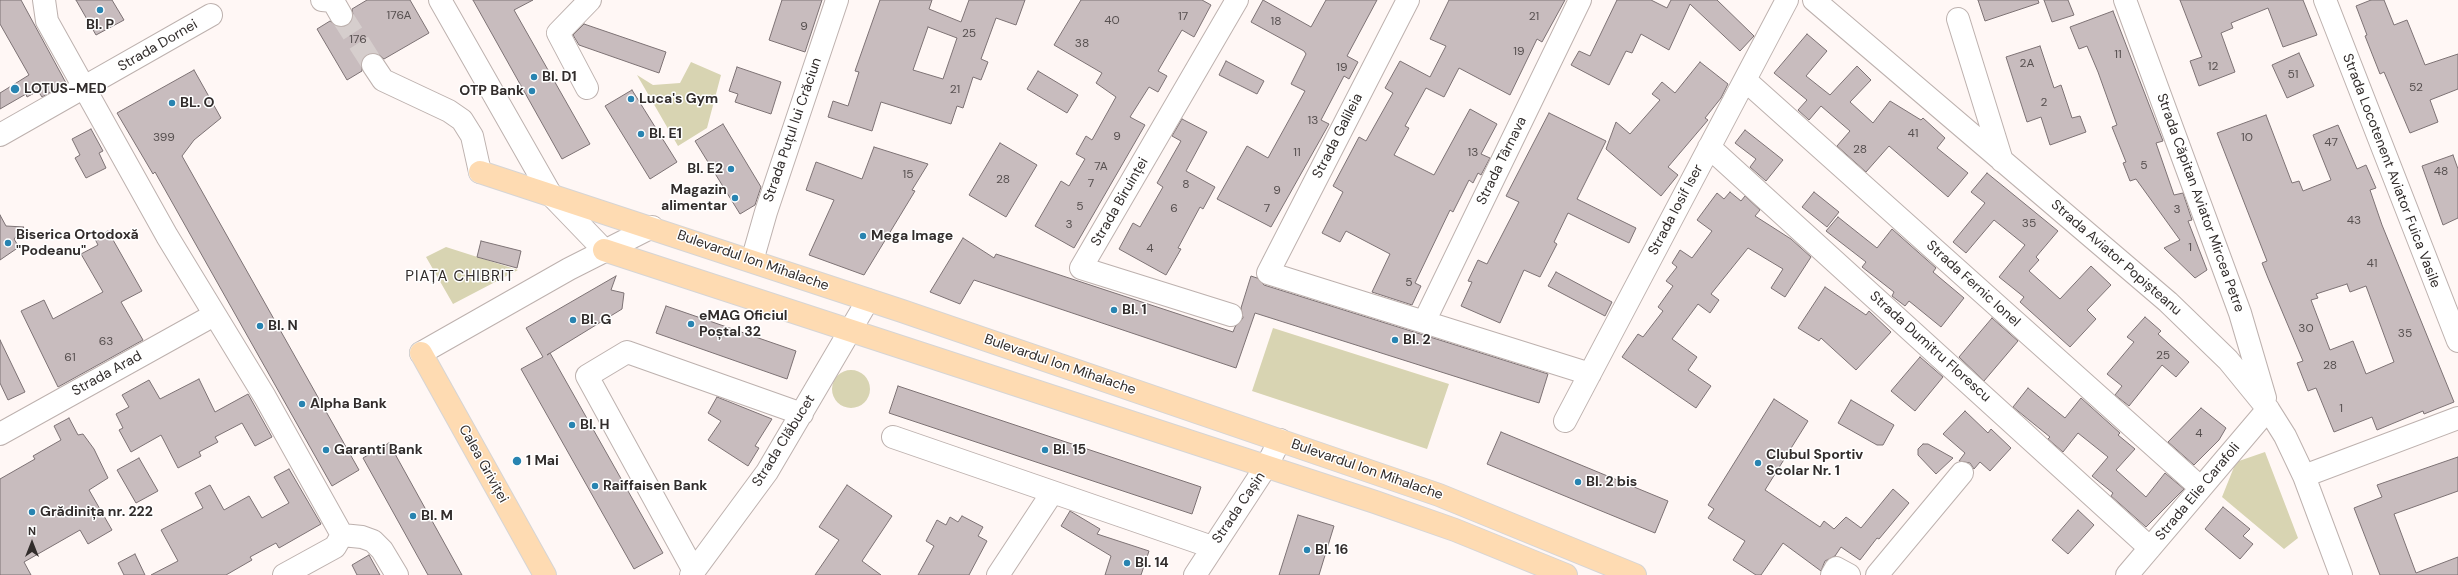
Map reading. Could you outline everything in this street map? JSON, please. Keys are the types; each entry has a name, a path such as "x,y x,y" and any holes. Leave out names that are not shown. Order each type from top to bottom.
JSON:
{"main road":[{"name":"Bulevardul Ion Mihalache","path":"480,172 652,227 1280,440 1466,505 1635,575"},
{"name":"Bulevardul Ion Mihalache","path":"604,250 1268,465 1429,520 1566,575"},
{"name":"Calea Griviței","path":"421,353 545,575"}],"street":[{"path":"44,0 47,21 214,315 265,397 342,534"},
{"path":"440,0 551,194 604,250"},
{"path":"587,88 558,33 590,0"},
{"name":"Strada Puțul lui Crăciun","path":"752,261 766,212 837,0"},
{"name":"Strada Biruinței","path":"1231,315 1081,268 1237,0"},
{"name":"Strada Galileia","path":"1408,0 1268,272 1424,322"},
{"name":"Strada Târnava","path":"1424,322 1580,0"},
{"name":"Strada Iosif Iser","path":"1565,421 1787,0"},
{"name":"Strada Aviator Popișteanu","path":"1814,0 2200,331 2232,365 2268,409 2285,436 2304,476 2341,575"},
{"name":"Strada Căpitan Aviator Mircea Petre","path":"2125,0 2240,313 2268,409"},
{"name":"Strada Locotenent Aviator Fuica Vasile","path":"2325,0 2458,341"},
{"name":"Strada Dornei","path":"0,135 211,15"},
{"path":"1958,19 2002,161"},
{"path":"373,65 383,80 449,110 462,120 472,136 480,172"},
{"name":"Strada Fernic Ionel","path":"1745,80 2201,488"},
{"name":"Strada Dumitru Florescu","path":"1709,147 2150,548"},
{"path":"421,353 604,250 652,227"},
{"name":"Strada Clăbucet","path":"692,573 767,472 868,300"},
{"name":"Strada Arad","path":"0,434 214,315"},
{"path":"1424,322 1590,374"},
{"path":"692,573 587,376 627,352 802,414"},
{"name":"Strada Elie Carafoli","path":"2127,575 2268,409"},
{"path":"2304,476 2458,418"},
{"path":"893,437 1212,548"},
{"name":"Strada Cașin","path":"1195,575 1268,465 1280,440"},
{"path":"1877,575 1962,473"},
{"path":"998,575 1052,493"},
{"path":"284,575 335,547 342,534"},
{"path":"342,534 362,537 373,542 382,550 396,575"},
{"path":"1832,575 1836,568 1849,575"}],"shaded area":[{"path":"691,62 721,75 707,128 678,146 637,75 653,85 680,83"},
{"path":"446,247 518,270 453,304 426,257"},
{"path":"1273,328 1449,384 1427,449 1252,391"},
{"path":"847,370 855,370 865,375 869,382 869,396 865,403 855,408 847,408 837,403 835,400 832,393 832,385 837,375 840,373"},
{"path":"2265,452 2298,538 2284,549 2222,497 2236,462"}],"building":[{"path":"0,0 21,0 66,83 42,97 38,91 27,97 26,94 0,109 0,93 29,75 0,24"},
{"name":"Bl. P","path":"76,0 112,0 124,20 96,35"},
{"path":"367,0 410,0 429,33 384,59 378,54 366,54 362,60 362,71 347,80 317,29 330,21 341,27 348,26 353,15 352,9"},
{"name":"Bl. D1","path":"473,0 533,0 514,10 590,144 562,159"},
{"path":"782,0 822,0 805,52 769,40"},
{"path":"880,0 932,0 929,9 961,22 969,0 1025,0 1016,25 996,18 981,59 988,62 981,80 973,77 963,108 957,106 951,124 881,102 872,131 828,117 833,101 848,106 859,72 855,71","holes":["928,27 957,38 943,79 913,70"]},
{"path":"1081,0 1202,0 1211,5 1194,37 1182,30 1158,71 1167,76 1158,92 1149,87 1130,117 1145,125 1074,248 1035,226 1061,181 1069,186 1085,159 1076,154 1086,136 1092,140 1116,97 1096,83 1102,73 1054,45"},
{"path":"1263,0 1311,27 1326,0 1377,0 1347,56 1358,62 1349,79 1344,76 1321,120 1329,124 1271,227 1217,199 1247,146 1268,158 1305,91 1291,84 1306,54 1304,51 1251,22"},
{"path":"1449,0 1565,0 1542,42 1537,39 1510,95 1459,68 1444,97 1426,88 1405,126 1409,128 1394,155 1434,175 1470,109 1497,124 1481,154 1490,158 1481,175 1478,173 1473,183 1469,180 1453,212 1450,210 1415,283 1421,286 1412,305 1372,292 1390,254 1346,231 1340,242 1322,233 1343,192 1333,186 1359,137 1366,141 1393,93 1385,88 1400,61 1430,77 1446,46 1430,39"},
{"path":"1617,0 1651,0 1667,8 1671,0 1717,0 1754,36 1740,51 1690,4 1669,50 1641,34 1632,53 1626,51 1609,85 1571,65 1579,51 1590,56"},
{"path":"1978,0 2038,0 2039,3 1985,21"},
{"path":"2044,0 2068,0 2074,15 2052,22"},
{"path":"2180,0 2303,0 2317,35 2283,47 2268,8 2231,23 2233,28 2221,33 2235,72 2199,86 2190,61 2202,57"},
{"path":"2371,0 2384,0 2394,25 2407,20 2425,65 2458,54 2458,89 2430,100 2438,122 2410,133 2384,72 2380,74 2365,36 2367,35 2356,6"},
{"path":"2113,11 2163,141 2156,143 2174,195 2183,193 2192,220 2188,221 2207,270 2195,278 2164,248 2180,240 2136,179 2130,181 2123,163 2126,162 2112,127 2117,125 2098,72 2087,46 2079,49 2070,27"},
{"path":"584,24 666,52 659,73 579,45 573,35"},
{"path":"1807,34 1827,51 1806,76 1830,95 1857,66 1871,80 1850,102 1873,123 1890,101 1921,120 1923,118 1945,138 1937,148 1968,173 1948,197 1889,146 1866,172 1837,146 1850,131 1821,106 1809,120 1798,110 1807,100 1774,73"},
{"path":"2040,46 2054,88 2061,85 2072,118 2080,116 2086,132 2050,145 2041,117 2027,122 2006,57"},
{"path":"2299,53 2314,86 2287,98 2272,65"},
{"path":"1226,61 1264,81 1257,94 1219,75"},
{"path":"1700,62 1728,84 1721,98 1705,118 1708,120 1668,167 1678,175 1661,196 1606,149 1616,122 1630,134 1660,100 1652,94 1662,82 1675,93"},
{"path":"737,67 781,82 771,114 735,102 738,94 729,91"},
{"name":"Bl. N","path":"194,70 221,118 194,140 182,156 359,470 332,486 155,172 153,174 117,113"},
{"path":"1038,71 1078,95 1067,113 1027,89"},
{"name":"Bl. E1","path":"632,90 677,162 650,179 605,106"},
{"path":"1549,113 1606,141 1577,199 1636,228 1629,243 1568,213 1554,242 1557,244 1540,277 1524,270 1500,323 1461,306 1472,282 1468,281 1478,260 1487,264 1519,202 1506,196"},
{"path":"2266,115 2292,183 2299,181 2303,191 2331,180 2313,135 2338,125 2357,169 2366,165 2376,188 2370,190 2382,225 2454,402 2424,414 2423,411 2377,430 2372,417 2334,432 2316,388 2308,391 2297,363 2303,361 2262,263 2267,261 2217,133","holes":["2347,284 2350,292 2366,286 2394,362 2366,374 2353,341 2330,350 2311,300 2318,298 2316,294"]},
{"path":"1182,119 1207,132 1186,171 1215,187 1203,209 1200,207 1178,248 1181,249 1166,275 1119,249 1133,223 1140,227 1163,187 1157,183 1181,141 1172,136"},
{"name":"Bl. E2","path":"723,124 761,187 755,205 740,214 695,141"},
{"path":"91,129 103,151 99,153 106,168 86,178 75,158 80,155 72,139"},
{"path":"1745,130 1783,160 1766,181 1750,167 1756,159 1735,143"},
{"path":"1000,143 1037,165 1006,217 969,195"},
{"path":"874,147 928,164 912,190 915,191 864,275 809,255 834,200 806,190 816,162 862,179"},
{"path":"2453,155 2458,169 2458,218 2443,225 2422,166"},
{"path":"1987,173 2058,231 2036,257 2039,260 2029,271 2060,299 2091,266 2111,285 2087,310 2096,319 2070,347 2020,302 2024,297 1999,277 2025,245 1994,220 1966,253 1953,242 1985,203 1971,192"},
{"path":"1730,192 1741,201 1745,196 1760,210 1755,216 1791,239 1811,257 1785,297 1771,288 1783,269 1748,248 1711,294 1719,300 1710,313 1698,304 1672,339 1697,357 1688,370 1711,386 1696,408 1622,357 1638,334 1643,337 1663,311 1658,307 1673,286 1666,281 1677,267 1672,263 1680,250 1692,258 1712,231 1697,220 1717,193 1724,199"},
{"path":"1814,192 1839,212 1827,227 1802,207"},
{"name":"Biserica Ortodoxă \"Podeanu\"","path":"0,215 6,226 24,227 14,239 19,247 0,260"},
{"path":"1838,217 1877,248 1892,229 1936,268 1933,272 1964,298 1941,327 1909,301 1905,306 1892,296 1894,292 1862,267 1866,262 1826,231"},
{"path":"108,231 142,291 121,302 143,340 58,387 21,311 44,300 53,319 103,292 81,254 98,245 95,239"},
{"path":"963,238 994,258 996,254 1233,332 1235,327 1243,318 1241,308 1251,276 1257,278 1264,285 1548,374 1539,403 1255,313 1236,368 974,280 960,304 930,292"},
{"path":"481,241 521,251 517,268 477,257"},
{"path":"1556,272 1612,302 1605,316 1548,286"},
{"name":"Bl. H","path":"616,276 611,290 624,293 622,309 550,353 663,553 634,569 521,369 543,357 526,328"},
{"path":"1825,287 1866,315 1869,311 1891,332 1856,370 1821,338 1819,341 1798,328"},
{"path":"666,306 796,351 787,379 656,333"},
{"path":"2145,317 2161,331 2158,334 2189,362 2176,377 2162,365 2129,406 2115,395 2122,386 2107,374 2134,342 2127,337"},
{"path":"1992,318 2018,341 1984,381 1959,357"},
{"path":"0,340 25,392 8,400 0,383"},
{"path":"1920,357 1943,377 1915,411 1891,391"},
{"path":"199,379 215,412 248,394 272,437 255,446 242,423 215,437 218,442 199,452 201,456 178,468 161,435 131,452 119,430 123,428 116,414 129,407 122,395 149,380 160,399"},
{"name":"Bl. 15","path":"898,386 1201,487 1192,514 889,413"},
{"path":"2028,388 2065,418 2081,398 2120,433 2118,435 2135,449 2116,470 2146,497 2165,473 2184,489 2146,527 2111,496 2113,493 2092,476 2108,457 2078,433 2063,452 2048,439 2050,437 2013,407"},
{"path":"717,397 772,419 755,446 759,448 748,466 708,440 721,421 708,413"},
{"path":"1774,399 1808,421 1765,490 1820,527 1824,521 1834,529 1846,517 1861,528 1893,489 1909,503 1879,539 1877,538 1860,560 1841,547 1835,556 1825,561 1821,571 1783,543 1761,575 1756,575 1733,560 1745,541 1708,518 1714,509 1708,505"},
{"path":"1851,400 1894,425 1883,445 1877,445 1838,423"},
{"path":"2201,408 2226,428 2219,440 2194,465 2168,442"},
{"path":"1965,411 1988,433 1991,429 2011,448 1990,471 1980,462 1974,469 1970,463 1959,461 1965,453 1943,434"},
{"path":"69,418 78,435 83,434 94,449 108,478 89,490 112,530 88,544 80,530 24,562 31,575 0,575 0,479 35,459 33,456 61,440 54,426"},
{"name":"Bl. 2 bis","path":"1501,432 1668,501 1655,533 1487,464"},
{"name":"Bl. M","path":"389,443 462,575 428,575 363,458"},
{"path":"1923,444 1928,444 1953,458 1936,474 1918,455 1918,449"},
{"path":"2458,457 2458,491 2394,514 2416,573 2458,557 2458,575 2380,575 2354,508 2382,497 2377,485"},
{"path":"139,458 158,491 136,503 117,470"},
{"path":"289,469 321,524 279,548 276,543 250,557 252,560 226,575 151,575 178,561 161,530 203,508 195,493 210,485 224,510 249,496 262,518 289,503 274,477"},
{"path":"847,485 892,516 862,561 881,575 815,575 839,540 819,527"},
{"path":"2223,507 2250,529 2243,536 2253,544 2240,559 2205,529"},
{"path":"2078,510 2094,525 2068,554 2052,540"},
{"path":"1070,511 1100,529 1097,534 1149,551 1141,575 1105,575 1111,556 1061,526"},
{"name":"Bl. 16","path":"1298,515 1334,526 1319,575 1279,575"},
{"path":"962,516 983,527 978,536 987,541 969,575 918,575 934,546 926,541 937,520 946,525 950,517 958,522"},
{"path":"135,554 145,575 124,575 118,563"},
{"path":"369,555 380,575 357,575 352,565"}],"tunnel":[{"path":"341,15 373,65"}],"place":[{"name":"Bl. P","path":"100,10"},
{"name":"Bl. D1","path":"534,77"},
{"name":"LOTUS-MED","path":"15,89"},
{"name":"OTP Bank","path":"532,91"},
{"name":"Luca's Gym","path":"631,99"},
{"name":"BL. O","path":"172,103"},
{"name":"Bl. E1","path":"641,134"},
{"name":"Bl. E2","path":"731,169"},
{"name":"Magazin alimentar","path":"735,198"},
{"name":"Mega Image","path":"863,236"},
{"name":"Biserica Ortodoxă \"Podeanu\"","path":"8,243"},
{"name":"Bl. 1","path":"1114,310"},
{"name":"Bl. G","path":"573,320"},
{"name":"eMAG Oficiul Poștal 32","path":"691,324"},
{"name":"Bl. N","path":"260,326"},
{"name":"Bl. 2","path":"1395,340"},
{"name":"Alpha Bank","path":"302,404"},
{"name":"Bl. H","path":"572,425"},
{"name":"Garanti Bank","path":"326,450"},
{"name":"Bl. 15","path":"1045,450"},
{"name":"1 Mai","path":"517,461"},
{"name":"Clubul Sportiv Scolar Nr. 1","path":"1758,463"},
{"name":"Bl. 2 bis","path":"1578,482"},
{"name":"Raiffaisen Bank","path":"595,486"},
{"name":"Grădinița nr. 222","path":"32,512"},
{"name":"Bl. M","path":"413,516"},
{"name":"Bl. 16","path":"1307,550"},
{"name":"Bl. 14","path":"1127,563"}],"district":[{"name":"PIAȚA CHIBRIT","path":"460,277"}]}
